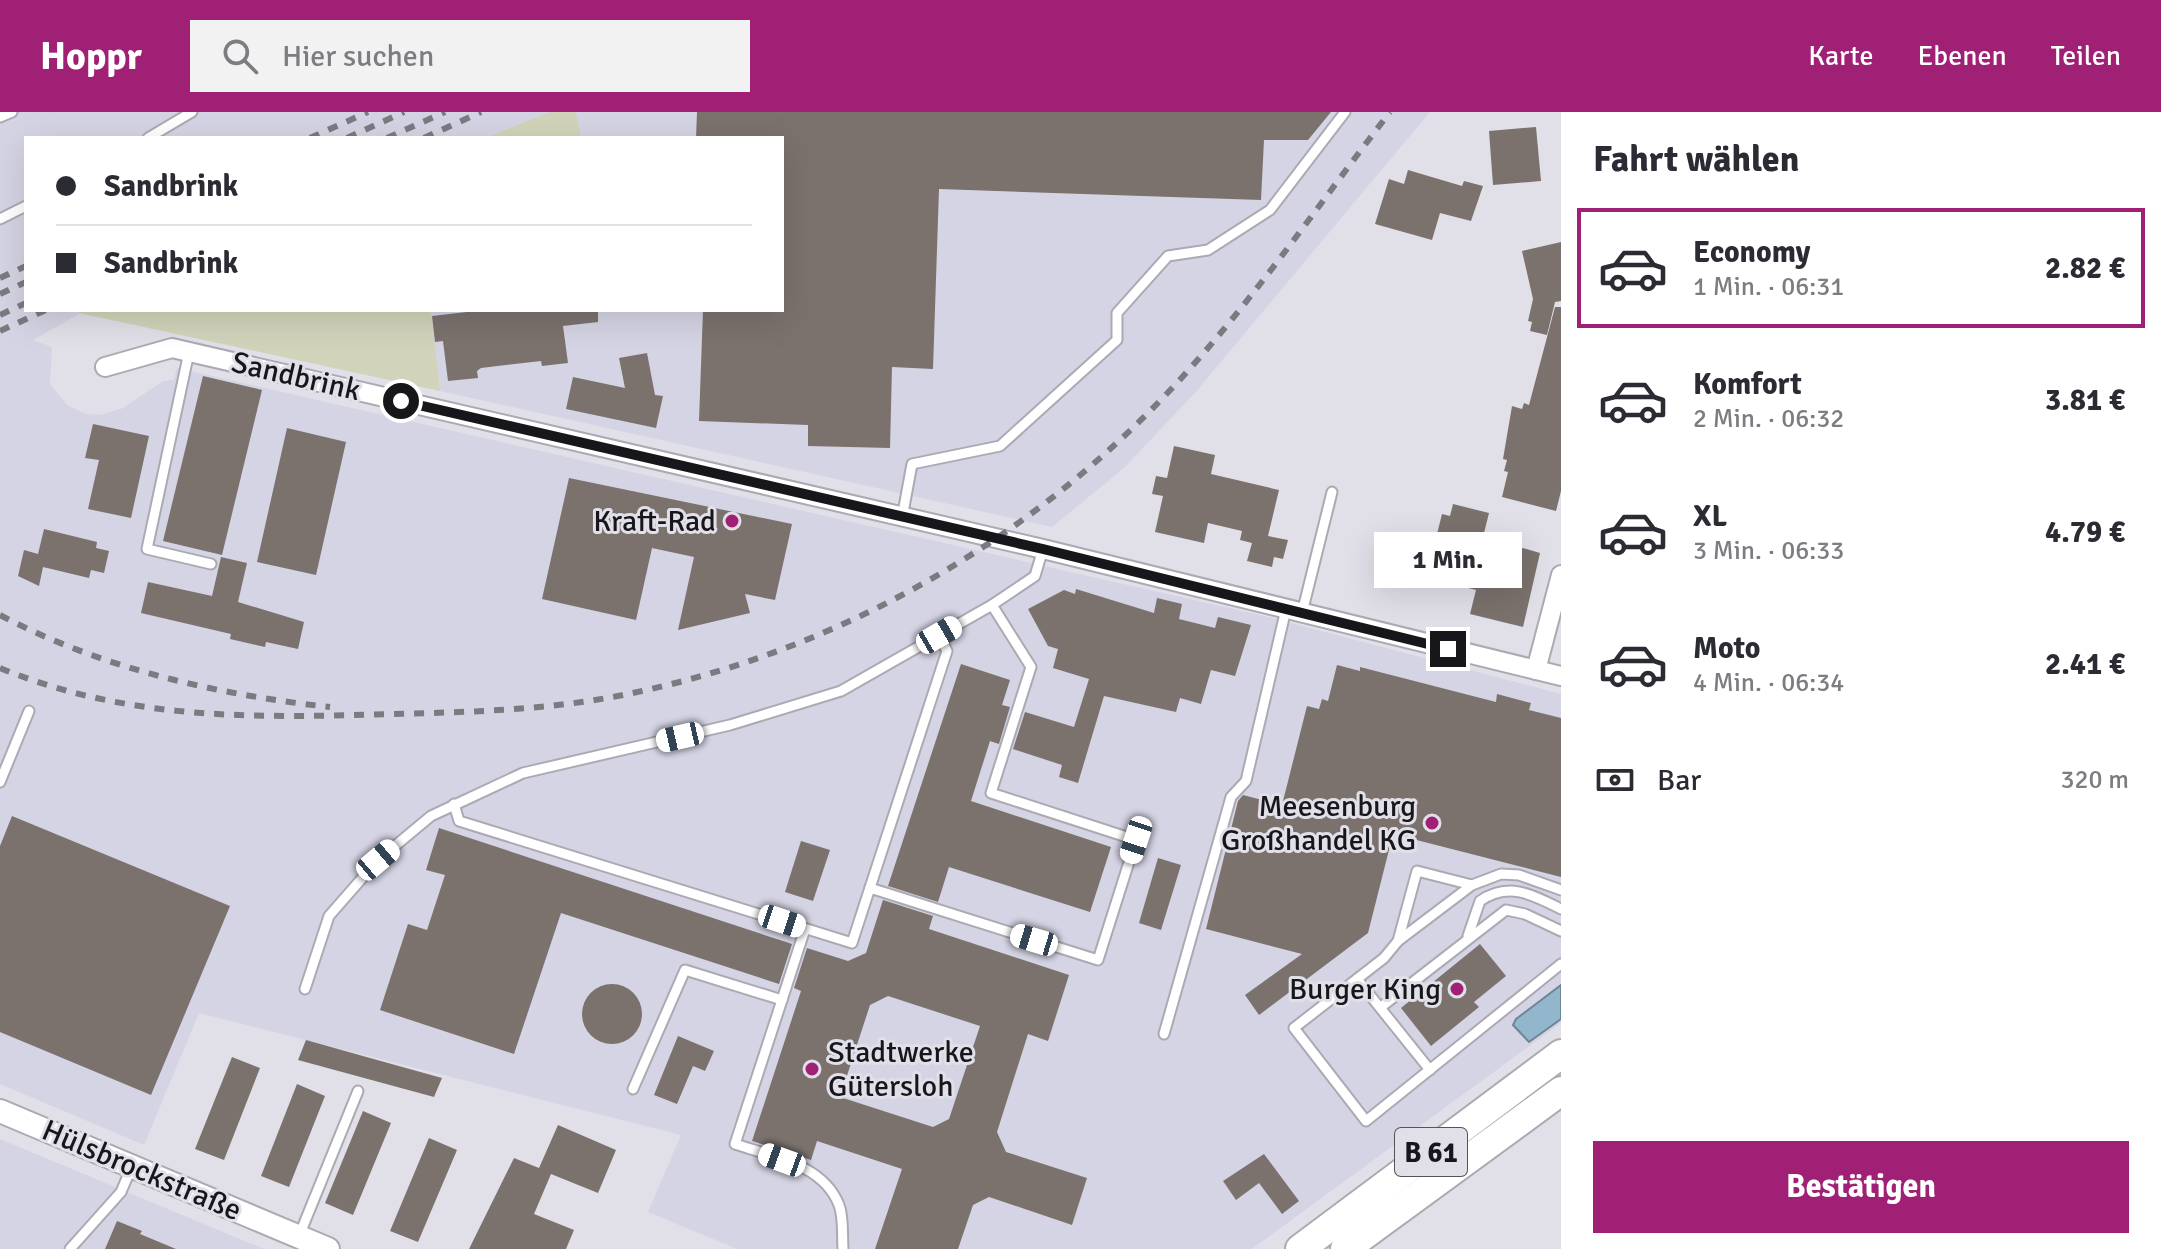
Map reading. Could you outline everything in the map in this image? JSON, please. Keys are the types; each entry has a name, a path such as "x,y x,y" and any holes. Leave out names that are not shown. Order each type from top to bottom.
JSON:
{"main road":[{"name":"B 61","path":"1300,1249 1561,1054"},
{"name":"B 61","path":"1345,1249 1561,1091"}],"street":[{"name":"Sandbrink","path":"105,367 172,348 1043,549 1561,676"},
{"path":"1536,670 1561,575"},
{"name":"Hülsbrockstraße","path":"0,1111 328,1249"}],"lane":[{"path":"0,117 12,112"},
{"path":"151,136 192,112"},
{"path":"902,518 912,464 1000,446 1117,340 1117,313 1168,256 1208,250 1270,210 1345,112"},
{"path":"0,219 24,207"},
{"path":"189,352 147,549 211,564"},
{"path":"1164,1034 1231,797 1246,781 1294,611 1332,492"},
{"path":"305,989 329,916 378,860 431,816 523,773 730,725 841,691 992,605 1035,576 1043,549"},
{"path":"870,888 1098,960 1136,840 991,793 1031,667 992,605"},
{"path":"454,804 459,821 852,943 947,651 939,635"},
{"path":"0,782 29,711"},
{"path":"1398,941 1417,871 1472,885"},
{"path":"1561,890 1510,874 1501,874 1472,885 1398,941 1384,958 1294,1028 1366,1121 1561,964"},
{"path":"1468,936 1480,901 1499,891 1521,891 1561,909"},
{"path":"1381,1007 1468,936 1506,910 1525,914 1561,931"},
{"path":"805,929 735,1144 806,1168 825,1181 840,1207 843,1249"},
{"path":"633,1089 685,970 782,1000"},
{"path":"1357,979 1430,1070"},
{"path":"299,1236 358,1091"},
{"path":"70,1249 121,1192 132,1165"}],"shaded area":[{"path":"0,112 549,112 490,136 24,136 24,312 82,312 33,340 52,347 50,384 67,405 86,414 100,415 123,408 163,381 174,380 177,368 1264,616 1561,694 1561,1023 1252,1249 737,1249 648,1212 681,1135 199,1013 144,1145 0,1084"},
{"path":"576,112 1430,112 1194,394 1124,468 1052,527 440,391 431,312 784,312 784,136 581,136"},
{"path":"0,1139 264,1249 0,1249"}],"green space":[{"path":"549,112 576,112 581,136 490,136"},
{"path":"431,312 440,391 79,313"}],"water":[{"path":"1561,985 1561,1019 1529,1042 1513,1025 1516,1019"}],"building":[{"path":"697,112 1331,112 1308,140 1264,140 1261,200 939,189 933,369 892,367 890,448 808,446 808,425 699,421 703,312 784,312 784,136 696,136"},
{"path":"1536,127 1541,181 1493,185 1489,131"},
{"path":"1408,170 1462,186 1464,181 1483,186 1471,221 1440,213 1432,240 1375,224 1389,179 1404,184"},
{"path":"1561,242 1561,301 1555,302 1547,335 1530,331 1532,322 1528,321 1533,299 1522,251"},
{"path":"1555,307 1561,307 1561,491 1556,511 1502,497 1508,472 1504,471 1507,460 1503,459 1512,406 1522,409 1524,403 1529,405"},
{"path":"467,312 598,312 598,322 563,326 568,363 542,366 541,361 481,368 477,371 478,378 448,381 443,341 435,342 432,316"},
{"path":"647,353 655,395 663,396 656,428 566,409 573,377 625,388 619,358"},
{"path":"203,376 262,390 222,555 163,541"},
{"path":"93,424 149,436 131,518 88,509 99,460 85,458"},
{"path":"287,428 346,442 316,575 257,562"},
{"path":"1174,446 1215,455 1211,474 1279,490 1268,536 1288,540 1283,559 1274,557 1272,567 1247,561 1252,543 1240,540 1242,531 1208,523 1204,543 1155,532 1163,496 1152,494 1156,476 1167,478"},
{"path":"569,478 792,524 775,600 745,594 750,613 678,630 694,557 652,548 636,620 542,599"},
{"path":"1453,504 1489,513 1480,549 1513,558 1516,546 1540,553 1523,627 1470,614 1476,590 1434,579 1437,568 1429,566 1442,514 1450,516"},
{"path":"44,529 97,542 96,548 109,551 104,573 91,570 89,578 43,567 39,586 18,576 24,550 38,554"},
{"path":"221,557 247,563 238,602 304,622 298,649 266,642 265,647 230,639 231,634 141,613 148,582 212,596"},
{"path":"1076,589 1154,613 1157,598 1182,604 1179,619 1215,628 1218,617 1251,625 1235,676 1211,670 1201,704 1180,698 1176,712 1104,696 1078,783 1059,777 1062,765 1013,749 1025,712 1074,727 1089,679 1053,668 1058,649 1048,646 1028,609 1064,590 1075,594"},
{"path":"961,664 1010,680 1002,705 1010,707 999,744 990,741 971,801 1111,847 1090,912 949,867 938,902 888,886"},
{"name":"Meesenburg Großhandel KG","path":"1337,665 1360,671 1360,667 1496,702 1497,694 1531,703 1529,710 1561,718 1561,877 1393,834 1368,933 1259,1015 1245,995 1302,954 1206,929 1238,801 1243,795 1282,805 1307,706 1319,709 1322,699 1328,701"},
{"path":"12,816 230,906 151,1095 0,1032 0,846"},
{"path":"439,828 792,944 779,984 561,913 514,1054 380,1010 408,924 427,930 445,875 426,870"},
{"path":"801,841 830,850 813,901 785,892"},
{"path":"1158,858 1181,865 1161,930 1139,923"},
{"name":"Stadtwerke Gütersloh","path":"883,900 933,916 929,929 1069,975 1048,1041 1028,1034 997,1132 1006,1152 1087,1178 1072,1225 989,1197 973,1205 958,1249 875,1249 902,1169 817,1141 811,1160 752,1141 801,991 794,988 807,948 848,961 866,953","holes":["888,996 980,1026 949,1119 933,1127 840,1097 870,1005"]},
{"name":"Burger King","path":"1480,944 1506,976 1474,1002 1479,1007 1431,1046 1401,1008"},
{"path":"612,984 624,986 633,993 640,1002 640,1026 633,1035 624,1042 612,1044 600,1042 591,1035 584,1026 582,1014 584,1002 591,993 600,986"},
{"path":"678,1036 714,1051 705,1071 693,1066 677,1104 654,1095"},
{"path":"306,1040 442,1078 434,1097 298,1060"},
{"path":"232,1057 260,1068 224,1160 195,1149"},
{"path":"297,1084 325,1096 289,1187 261,1176"},
{"path":"363,1111 391,1123 353,1215 325,1203"},
{"path":"558,1125 616,1150 598,1193 551,1174 534,1214 574,1230 566,1249 469,1249 514,1158 539,1168"},
{"path":"429,1138 457,1150 418,1242 390,1231"},
{"path":"1264,1154 1299,1201 1282,1214 1259,1183 1236,1200 1223,1181"},
{"path":"117,1221 142,1231 140,1234 176,1249 105,1249"}],"railway":[{"path":"314,136 368,112"},
{"path":"351,136 404,112"},
{"path":"391,136 445,112"},
{"path":"428,136 481,112"},
{"path":"0,668 48,685 145,707 292,716 482,711 570,704 628,694 700,676 771,653 840,625 907,592 971,555 1032,513 1090,466 1145,416 1211,344 1390,112"},
{"path":"0,278 24,267"},
{"path":"0,294 24,283"},
{"path":"0,315 24,304"},
{"path":"0,331 42,312"},
{"path":"0,615 78,650 160,676 245,695 330,707"}],"place":[{"name":"Kraft-Rad","path":"732,521"},
{"name":"Meesenburg Großhandel KG","path":"1432,823"},
{"name":"Burger King","path":"1457,989"},
{"name":"Stadtwerke Gütersloh","path":"812,1069"}],"route":[{"path":"401,401 1043,549 1448,649"}]}
